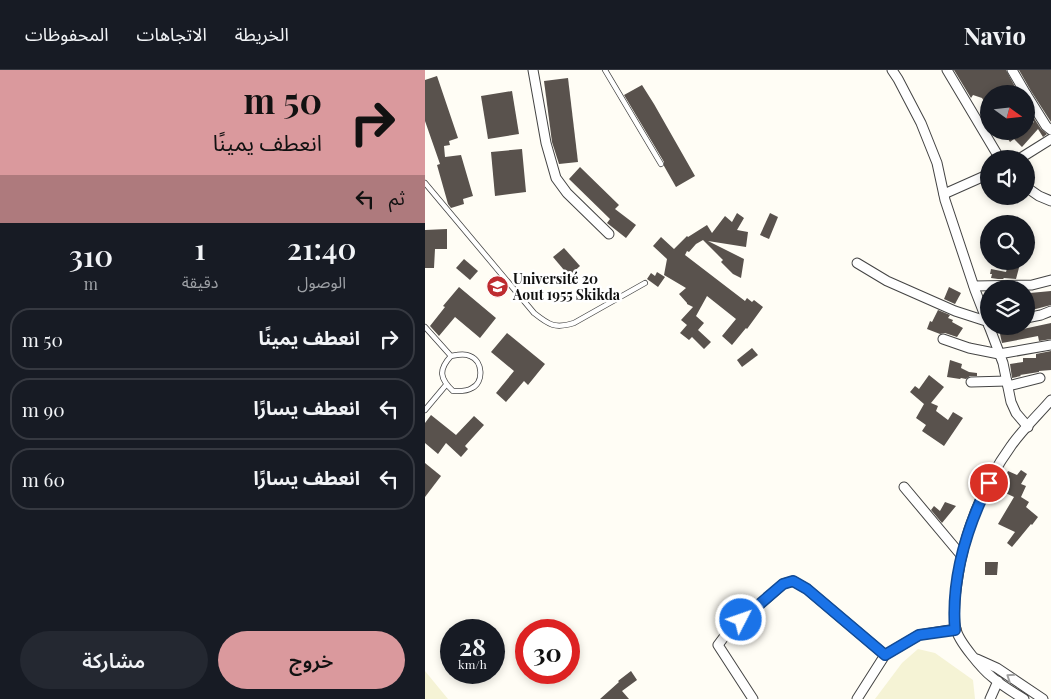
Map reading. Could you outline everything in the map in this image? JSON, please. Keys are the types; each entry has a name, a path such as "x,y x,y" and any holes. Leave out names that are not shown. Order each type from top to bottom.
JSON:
{"street":[{"path":"533,70 546,143 556,178 567,193 609,234"},
{"path":"892,70 921,123 937,163 944,194 980,302"},
{"path":"947,70 995,150"},
{"path":"1012,70 1021,85"},
{"path":"1035,108 1046,126 1051,130"},
{"path":"1033,150 1051,139"},
{"path":"944,194 980,178"},
{"path":"1035,193 1051,201"},
{"path":"857,263 895,285 980,321"},
{"path":"974,286 1032,285 1051,280"},
{"path":"1035,316 1051,311"},
{"path":"992,335 1003,364 1011,402 1028,427"},
{"path":"943,338 969,348 999,354 1051,345"},
{"path":"971,382 1007,383 1040,378"},
{"path":"1024,699 991,677 966,649 955,630 956,592 961,555 982,497 1011,445 1051,400"},
{"path":"904,486 961,555"},
{"path":"753,699 718,645 727,632 783,584 793,581 807,589 885,655"},
{"path":"857,699 885,655 919,635 955,630"},
{"path":"975,658 997,668 1043,699"},
{"path":"990,699 998,681"}],"lane":[{"path":"605,70 661,164"},
{"path":"425,182 534,313 551,326 563,326 574,323 645,283"},
{"path":"425,327 451,356"},
{"path":"470,355 477,361 480,367 480,377 474,388 463,392 453,391 446,385 441,374 443,364 451,356 470,355"},
{"path":"425,410 446,385"}],"shaded area":[{"path":"918,649 935,653 973,680 975,699 875,699 902,663"},
{"path":"425,671 448,699 425,699"}],"building":[{"path":"954,70 1006,70 1014,85 980,85 980,97 973,95 971,98"},
{"path":"1019,70 1051,70 1051,122 1035,97 1035,85 1028,85"},
{"path":"437,76 458,138 449,141 450,145 444,146 445,157 461,155 473,196 463,199 464,204 451,208 448,204 437,165 440,164 425,121 425,80"},
{"path":"568,78 578,162 559,164 552,142 544,81"},
{"path":"642,85 695,176 676,187 664,166 664,162 624,95"},
{"path":"512,91 519,134 488,139 481,96"},
{"path":"1035,120 1047,134 1043,137 1038,129 1035,132"},
{"path":"1015,140 1028,140 1022,147"},
{"path":"522,149 526,192 495,196 491,152"},
{"path":"580,167 619,205 615,209 636,225 626,238 607,223 610,219 569,179"},
{"path":"737,213 744,218 737,230 748,232 746,247 708,241 744,259 741,278 733,274 721,262 723,260 703,240 696,244 689,252 687,251 685,255 745,301 747,298 752,302 754,300 763,307 747,329 732,345 722,336 736,319 707,296 696,316 704,323 698,330 711,342 704,349 692,337 689,340 680,333 687,325 681,320 693,307 687,304 679,294 686,288 664,275 667,259 653,246 661,237 674,249 687,236 707,225 712,233 725,216 732,222"},
{"path":"770,213 778,217 769,239 760,235"},
{"path":"447,229 447,249 435,249 434,268 425,268 425,230"},
{"path":"564,248 580,266 569,276 553,257"},
{"path":"464,259 478,271 470,280 456,268"},
{"path":"991,270 1006,272 1007,270 1018,270 1016,279 991,278"},
{"path":"657,272 665,277 658,287 647,279 651,273 655,276"},
{"path":"459,287 496,318 480,338 455,317 439,336 430,326 445,307 443,306"},
{"path":"949,287 961,293 955,304 944,299"},
{"path":"1051,291 1051,305 1035,309 1035,293"},
{"path":"938,310 950,315 948,318 953,320 952,322 963,328 957,337 927,329"},
{"path":"1051,323 1051,339 1039,341 1038,336 1002,343 1000,335 1035,335 1035,326"},
{"path":"507,333 545,364 528,385 524,381 506,402 496,393 514,371 491,352"},
{"path":"752,348 758,355 742,367 737,360"},
{"path":"1051,351 1051,370 1012,378 1010,364 1023,362 1023,358 1036,358 1036,354"},
{"path":"950,360 962,364 961,368 977,373 977,376 970,376 966,379 947,377"},
{"path":"929,375 944,387 931,403 938,406 936,411 948,420 953,412 963,418 944,446 922,431 926,425 916,418 924,404 910,392 915,386 919,389"},
{"path":"431,415 456,435 474,416 484,425 465,446 468,449 461,457 446,443 438,454 425,443 425,423"},
{"path":"425,463 441,476 425,497"},
{"path":"1021,470 1027,474 1021,484 1026,486 1021,497 1029,502 1026,507 1038,517 1012,547 1007,543 1015,532 998,524 1014,497 999,490 1008,471 1017,475"},
{"path":"945,502 956,506 942,523 931,510 934,506 940,511"},
{"path":"985,562 998,562 997,575 985,575"},
{"path":"631,671 637,680 622,691 629,699 600,699 618,681"}],"place":[{"name":"Université 20 Aout 1955 Skikda","path":"497,287"}],"route":[{"path":"741,620 783,584 793,581 807,589 885,655 919,635 955,630 959,563 969,530 989,483"}]}
